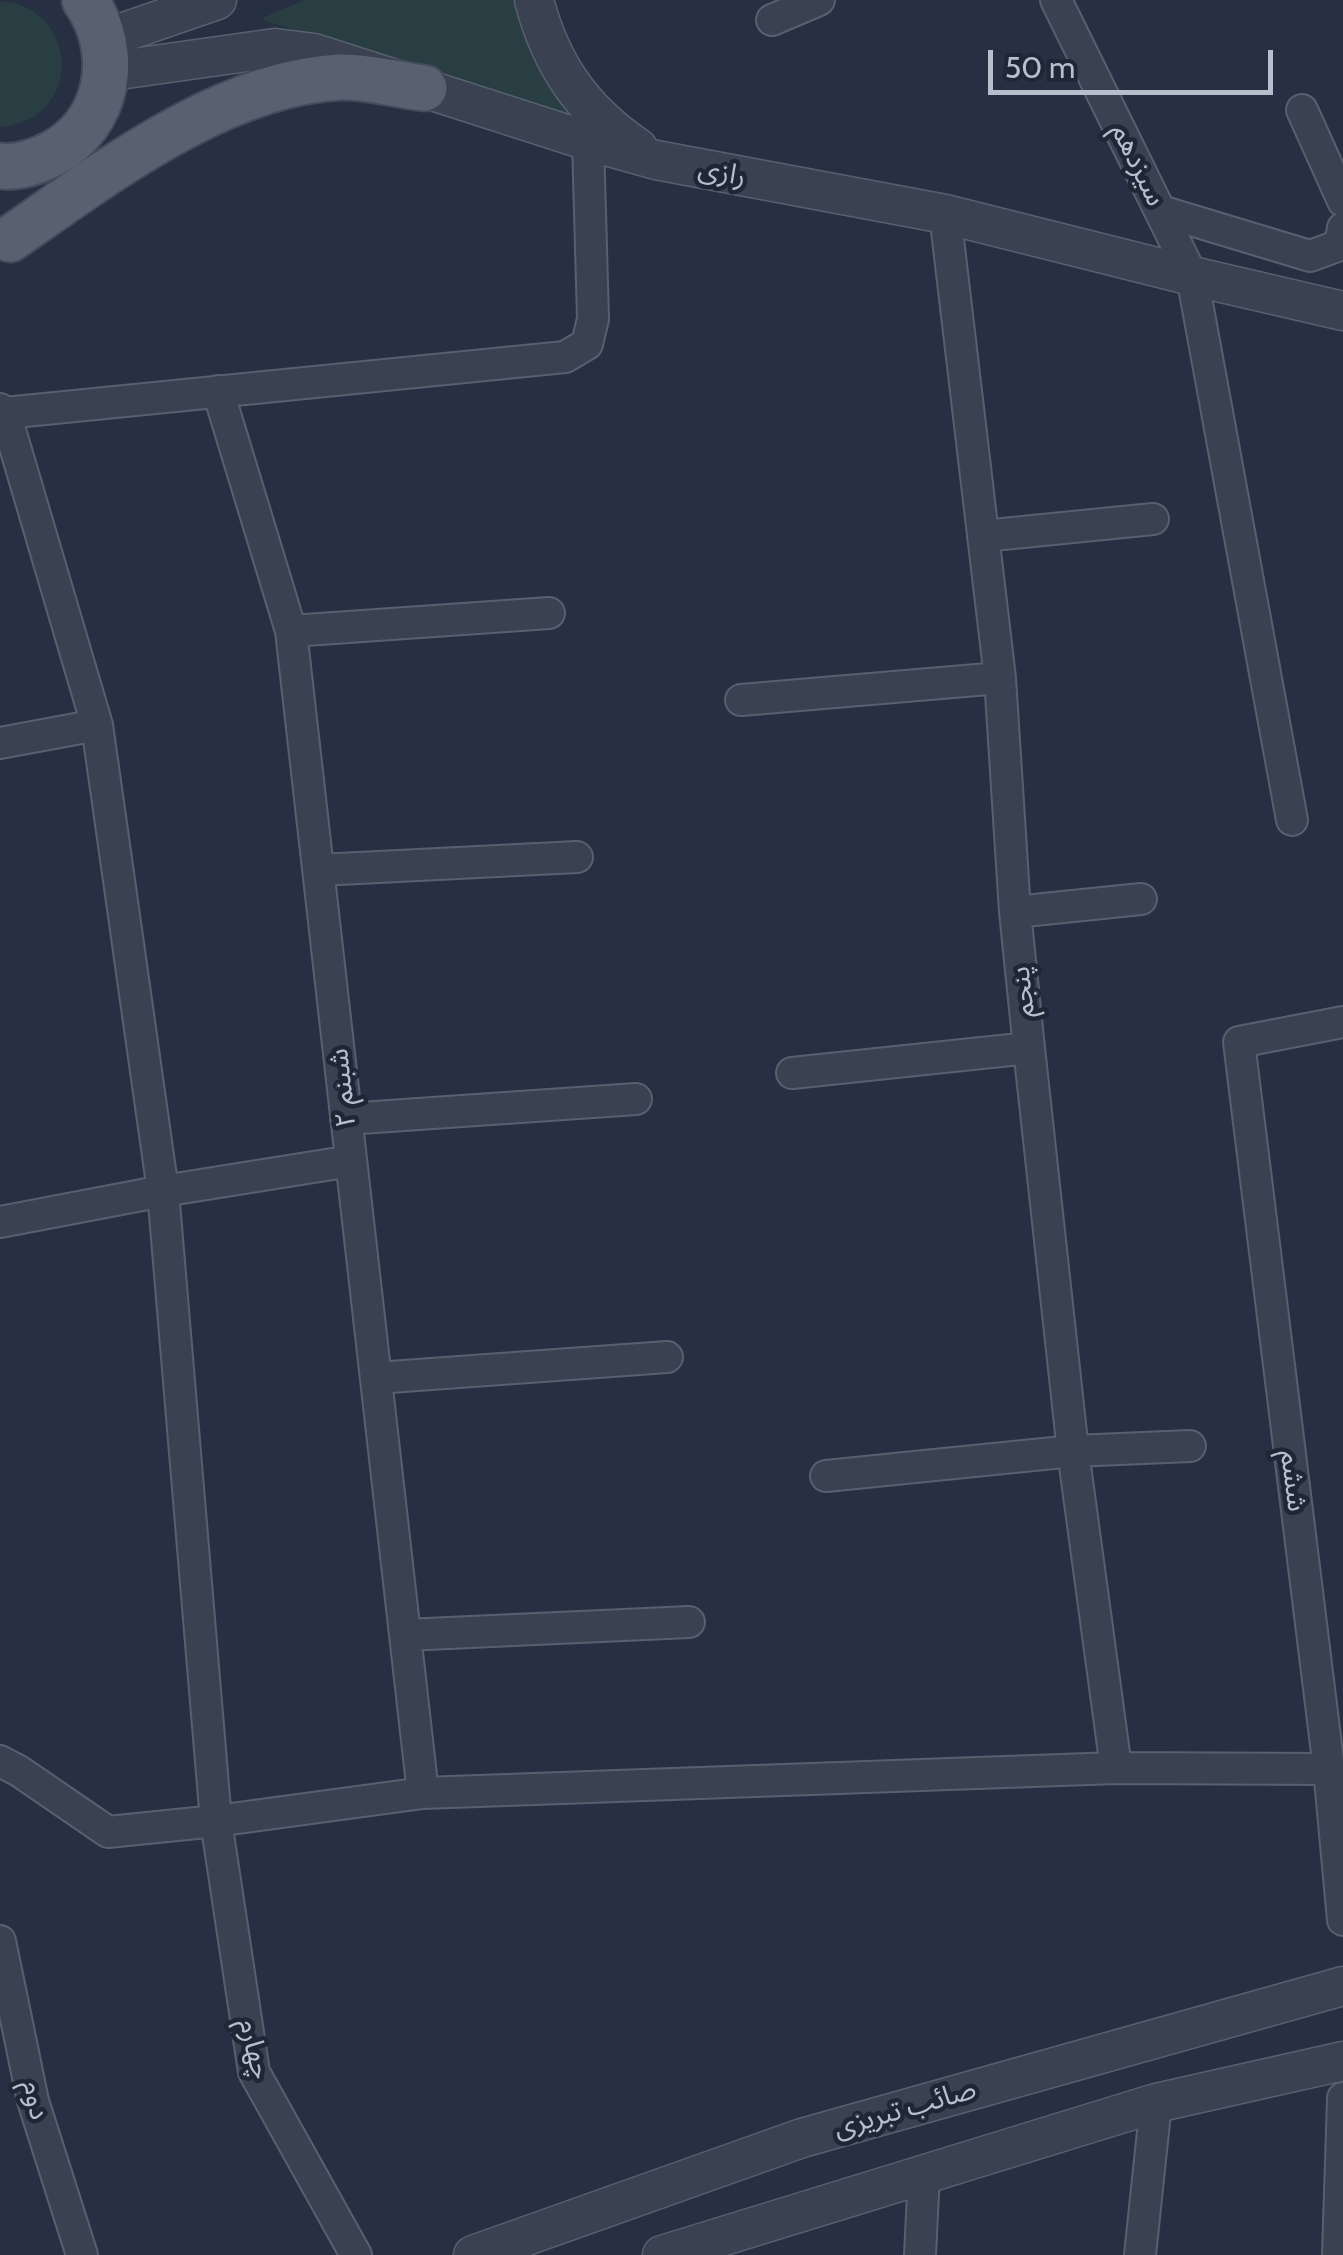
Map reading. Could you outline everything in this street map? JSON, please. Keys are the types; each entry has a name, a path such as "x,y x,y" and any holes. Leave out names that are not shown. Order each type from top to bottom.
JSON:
{"main road":[{"path":"5,253 19,164 64,147 96,110 104,86 98,37"},
{"path":"5,253 152,144 216,111 282,86 342,77 424,88"}],"street":[{"path":"98,37 217,0"},
{"path":"534,0 554,58 583,102 612,130 656,160"},
{"path":"772,20 820,0"},
{"name":"سیزدهم","path":"1056,0 1192,276 1292,820"},
{"name":"رازی","path":"98,37 314,53 656,160 945,214 1343,311"},
{"path":"1302,110 1343,201"},
{"path":"3,411 566,356 586,344 594,318 588,141"},
{"path":"1160,211 1310,256 1340,245 1343,228"},
{"name":"پنجم","path":"945,214 1000,678 1028,1048 1073,1452 1116,1768"},
{"name":"شبنم ۲","path":"218,392 292,631 423,1793"},
{"name":"چهارم","path":"3,411 97,725 162,1190 216,1822 254,2072 356,2255"},
{"path":"984,536 1153,519"},
{"path":"292,631 549,613"},
{"path":"741,700 1000,678"},
{"path":"0,744 97,725"},
{"path":"318,870 577,857"},
{"path":"1015,912 1141,899"},
{"name":"ششم","path":"1343,1022 1239,1042 1343,1920"},
{"path":"792,1073 1028,1048"},
{"path":"346,1119 636,1099"},
{"path":"0,1222 162,1190 351,1161"},
{"path":"376,1378 667,1357"},
{"path":"826,1476 1073,1452 1190,1446"},
{"path":"405,1635 689,1622"},
{"path":"0,1761 108,1832 216,1822 423,1793 1116,1768 1328,1769"},
{"name":"دوم","path":"0,1942 33,2102 82,2255"},
{"name":"صائب تبریزی","path":"473,2255 802,2138 1343,1986"},
{"path":"678,2252 1156,2103 1343,2061"},
{"path":"1338,2255 1343,2098"},
{"path":"1140,2255 1156,2103"},
{"path":"920,2255 924,2174"}],"green space":[{"path":"304,0 517,0 519,21 577,127 261,19"},
{"path":"0,2 20,5 36,14 58,43 62,61 53,97 40,112 3,127 0,126"}]}
